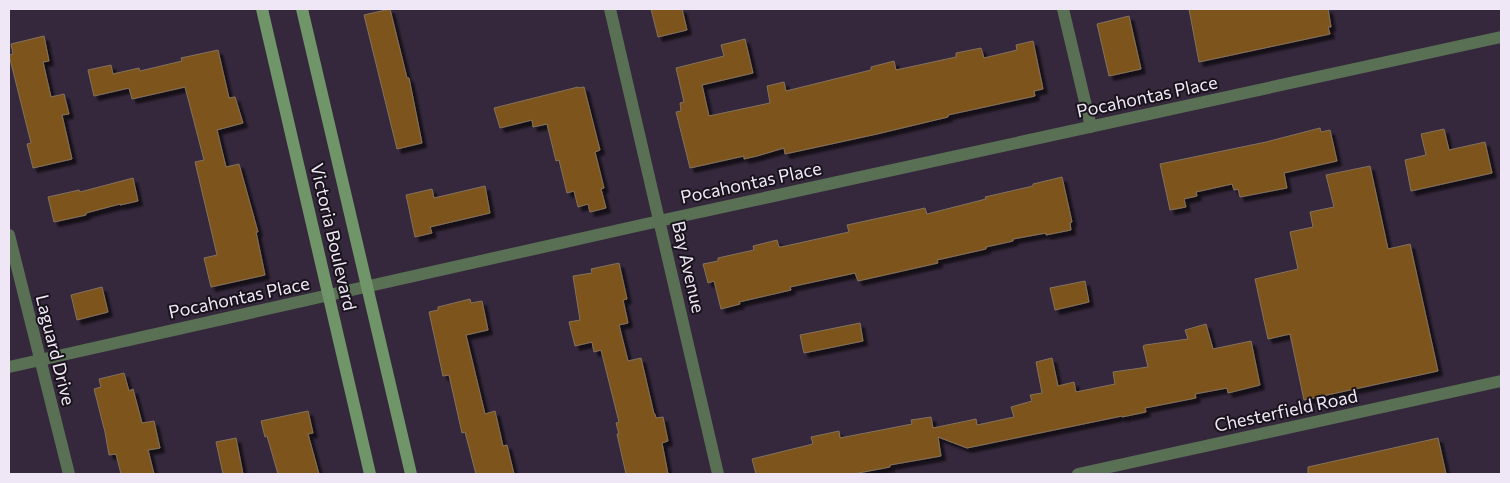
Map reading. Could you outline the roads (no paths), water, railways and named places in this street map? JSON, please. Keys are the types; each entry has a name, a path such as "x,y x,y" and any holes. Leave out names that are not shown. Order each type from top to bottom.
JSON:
{"main road":[{"name":"Victoria Boulevard","path":"262,9 370,474"},
{"name":"Victoria Boulevard","path":"302,9 411,474"}],"street":[{"name":"Bay Avenue","path":"610,9 718,474"},
{"path":"1063,9 1092,127"},
{"name":"Pocahontas Place","path":"9,366 1501,37"},
{"name":"Laguard Drive","path":"9,235 68,474"},
{"name":"Chesterfield Road","path":"1078,474 1501,381"}]}
